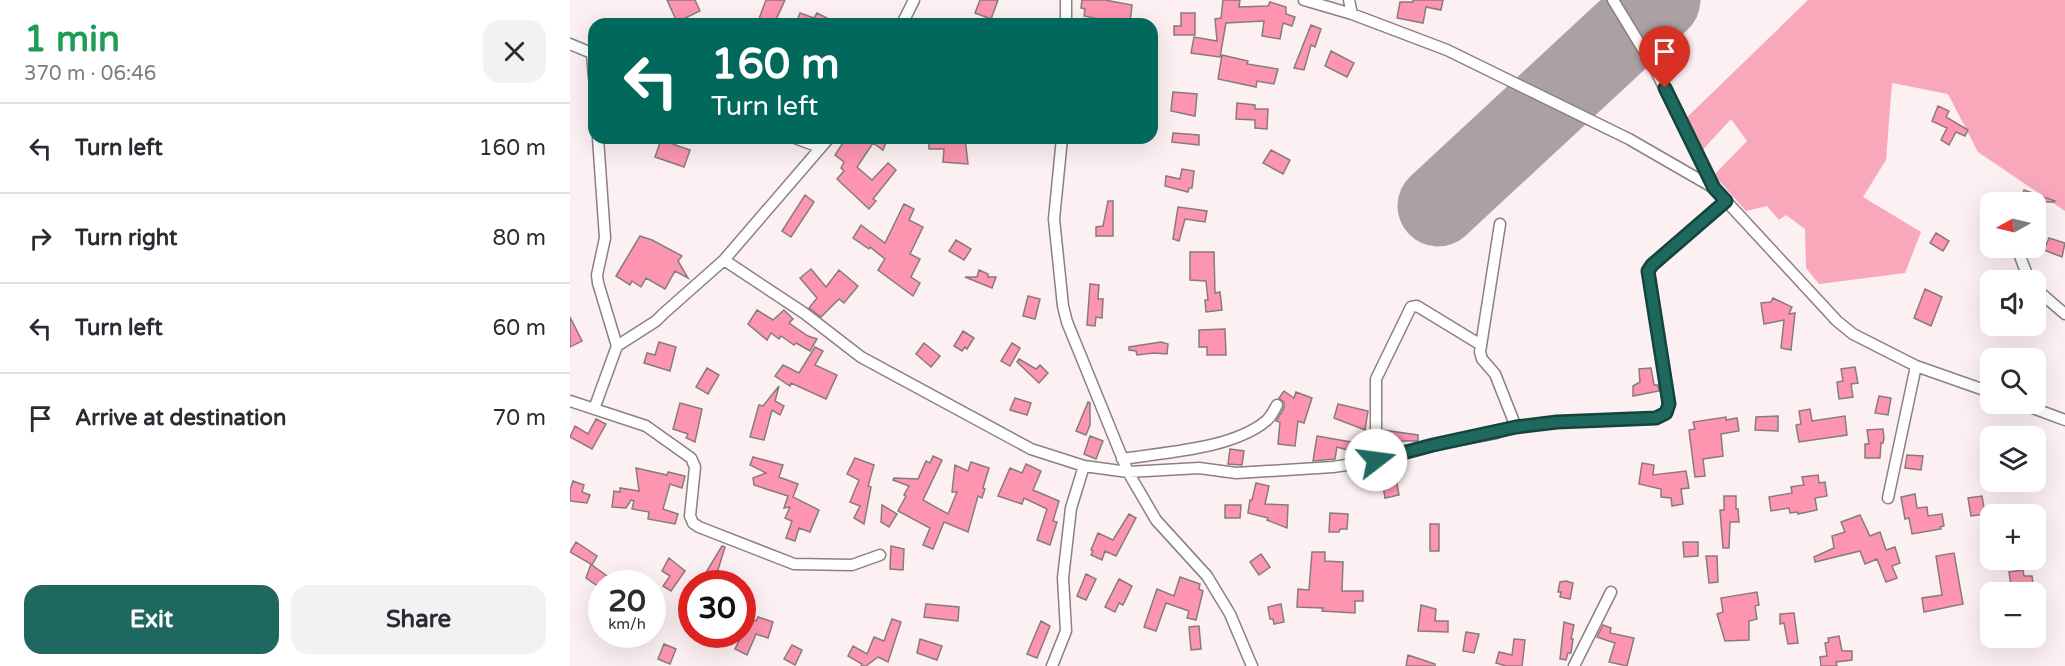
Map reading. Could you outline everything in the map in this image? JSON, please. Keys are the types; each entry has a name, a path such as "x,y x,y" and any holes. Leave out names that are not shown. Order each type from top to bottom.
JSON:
{"street":[{"path":"905,18 914,0"},
{"path":"1066,0 1066,18"},
{"path":"1304,0 1352,14 1447,50 1629,139 1714,188"},
{"path":"1349,0 1352,14"},
{"path":"1613,0 1655,69 1714,188 1844,328 1916,366 1980,388"},
{"path":"570,44 588,51"},
{"path":"598,144 604,238 597,275 599,290 617,346"},
{"path":"811,144 819,147"},
{"path":"594,409 617,346 656,321 724,260 822,144"},
{"path":"1061,144 1054,219 1063,306 1067,322 1128,472 1156,520 1207,576 1230,614 1251,666"},
{"path":"724,260 804,313 861,357 1031,449 1084,466 1128,472 1199,468 1243,472 1333,466 1376,460 1516,427 1557,422 1656,418 1666,413 1669,404 1648,271 1726,201"},
{"path":"1500,224 1480,356 1493,370 1516,427"},
{"path":"2046,298 2065,314"},
{"path":"1376,460 1376,379 1412,307 1417,306 1481,345"},
{"path":"1888,498 1916,366"},
{"path":"570,401 646,426 691,458 695,467 690,516 693,523 699,527 794,564 852,565 880,555"},
{"path":"1122,459 1219,443 1236,438 1268,420 1277,405"},
{"path":"2046,413 2065,420"},
{"path":"1052,666 1066,631 1063,578 1071,508 1084,466"},
{"path":"1574,666 1611,592"}],"shaded area":[{"path":"1808,0 2065,0 2065,211 2046,198 2046,192 2037,192 1978,152 1948,94 1892,83 1886,160 1863,197 1921,232 1905,273 1819,284 1806,268 1805,229 1786,215 1779,220 1767,206 1746,211 1714,175 1747,141 1731,119 1699,154 1679,125"}],"building":[{"path":"667,0 695,0 700,11 685,18 675,18"},
{"path":"766,0 785,0 777,18 759,18"},
{"path":"980,0 998,0 991,18 975,13"},
{"path":"1082,0 1105,0 1132,5 1130,18 1094,18 1084,16 1085,9 1081,8"},
{"path":"1223,0 1240,0 1239,7 1268,6 1270,2 1286,7 1286,14 1295,17 1292,26 1283,23 1280,39 1262,36 1264,21 1226,23 1220,57 1191,53 1194,37 1217,41 1215,19 1221,18"},
{"path":"1413,0 1443,0 1441,10 1426,7 1423,23 1397,18 1400,2 1413,2"},
{"path":"800,13 814,18 798,18"},
{"path":"817,13 827,18 814,18"},
{"path":"1181,13 1195,13 1195,35 1174,35 1174,26 1181,26"},
{"path":"1311,25 1321,29 1315,47 1311,45 1304,70 1294,68"},
{"path":"1331,51 1354,63 1347,77 1325,66"},
{"path":"1222,55 1248,61 1247,64 1278,69 1274,84 1257,81 1256,87 1218,79"},
{"path":"1173,92 1197,94 1195,116 1171,111"},
{"path":"1237,103 1255,105 1255,109 1268,109 1267,129 1255,128 1255,120 1236,119"},
{"path":"1938,106 1949,111 1946,117 1968,130 1965,136 1956,132 1949,145 1941,140 1947,128 1932,121"},
{"path":"1173,133 1199,135 1199,145 1172,142"},
{"path":"660,144 673,144 690,150 684,167 655,157"},
{"path":"842,144 872,144 857,167 872,180 888,163 896,170 873,199 876,201 869,209 837,179 844,171 841,168 844,162 835,155"},
{"path":"874,144 885,144 883,150"},
{"path":"929,144 966,144 968,164 943,162 944,149 929,149"},
{"path":"1271,150 1290,160 1283,174 1263,163"},
{"path":"1182,169 1194,171 1192,188 1189,188 1188,192 1165,186 1166,176 1180,179"},
{"path":"805,195 814,202 791,237 782,231"},
{"path":"2046,198 2055,201 2046,202"},
{"path":"1108,201 1113,201 1113,236 1096,236 1096,227 1103,226"},
{"path":"904,204 914,209 909,220 923,227 910,254 920,259 911,277 920,283 913,296 878,270 885,259 870,247 869,249 853,238 861,225 885,243"},
{"path":"1178,207 1207,211 1205,222 1185,219 1179,241 1173,239"},
{"path":"1936,233 1949,241 1943,251 1930,243"},
{"path":"640,236 682,256 678,261 688,278 675,271 665,289 646,278 641,287 632,281 630,285 616,276"},
{"path":"2049,238 2065,243 2062,257 2046,251"},
{"path":"956,240 971,249 964,260 949,251"},
{"path":"1190,252 1214,252 1215,293 1220,292 1222,310 1206,312 1205,300 1208,300 1206,281 1190,280"},
{"path":"811,269 826,287 839,270 858,286 844,303 839,299 821,317 809,308 817,298 800,278"},
{"path":"979,270 988,274 988,277 996,277 992,288 965,277 977,277"},
{"path":"1090,284 1099,285 1098,299 1103,299 1102,318 1096,317 1095,326 1087,325"},
{"path":"1925,289 1942,297 1931,326 1914,318"},
{"path":"1028,296 1040,299 1035,319 1023,316"},
{"path":"1773,298 1792,307 1789,314 1795,313 1791,350 1781,348 1784,320 1764,324 1761,303 1771,302"},
{"path":"757,310 773,320 784,310 793,319 789,323 808,336 817,339 810,351 796,343 794,345 781,336 779,339 771,333 767,340 748,324"},
{"path":"570,317 582,341 570,347"},
{"path":"1225,329 1226,355 1207,355 1207,347 1199,347 1199,330"},
{"path":"963,331 974,338 967,349 965,347 962,351 954,346"},
{"path":"659,342 676,347 670,371 644,363 647,353 655,355"},
{"path":"1161,342 1168,344 1167,354 1137,355 1136,351 1129,350 1129,347"},
{"path":"924,343 940,356 931,367 916,354"},
{"path":"1012,343 1020,348 1010,366 1001,361"},
{"path":"815,347 823,351 815,365 837,375 826,399 791,383 790,386 775,376 783,365 799,373"},
{"path":"1019,359 1036,369 1040,365 1048,373 1039,383 1017,362"},
{"path":"1855,367 1858,383 1851,384 1853,397 1839,399 1837,382 1843,381 1841,369"},
{"path":"707,368 719,375 708,394 696,387"},
{"path":"1651,368 1654,385 1658,385 1659,391 1633,396 1633,386 1640,382 1639,369"},
{"path":"779,386 775,401 784,406 780,415 772,410 764,440 750,437 759,405 763,406"},
{"path":"1284,391 1294,398 1296,392 1312,398 1304,423 1298,421 1295,446 1278,444 1280,422 1276,421 1284,408 1284,402 1279,398"},
{"path":"1879,396 1891,398 1888,415 1875,413"},
{"path":"1015,398 1031,403 1027,415 1010,410"},
{"path":"1088,402 1090,403 1090,425 1086,435 1076,431"},
{"path":"680,403 702,409 695,442 686,438 688,434 673,429"},
{"path":"1338,404 1368,411 1365,430 1334,418"},
{"path":"1810,409 1812,421 1845,416 1847,435 1799,442 1796,425 1801,424 1799,411"},
{"path":"1778,416 1778,431 1755,430 1756,417"},
{"path":"1726,417 1726,420 1737,418 1739,431 1721,434 1723,456 1703,459 1705,476 1695,477 1689,430 1695,429 1693,422"},
{"path":"596,419 606,424 592,449 570,437 575,426 588,434"},
{"path":"1883,429 1884,438 1881,443 1880,458 1865,458 1865,444 1869,444 1867,430"},
{"path":"1383,430 1418,435 1418,441 1394,441 1383,437"},
{"path":"1090,436 1103,441 1096,459 1084,454"},
{"path":"1317,436 1368,445 1368,454 1364,455 1337,447 1335,459 1313,461"},
{"path":"1230,449 1244,451 1242,465 1228,464"},
{"path":"1907,455 1923,456 1921,470 1905,468"},
{"path":"933,456 942,460 923,500 948,514 957,492 952,492 955,465 968,471 971,462 989,468 983,488 985,489 982,498 978,496 968,532 944,522 933,549 923,545 930,528 898,511 909,486 893,480 894,478 918,479 926,461 930,463"},
{"path":"753,457 783,465 779,477 798,484 793,497 819,510 810,532 799,528 795,541 786,538 792,521 785,518 790,507 784,508 788,496 754,485 753,478 766,473 750,465"},
{"path":"855,458 874,465 868,486 871,487 864,524 854,518 860,506 850,502 859,480 847,474"},
{"path":"1642,463 1654,465 1653,475 1686,471 1689,488 1681,489 1683,504 1672,506 1671,498 1661,497 1661,489 1639,484"},
{"path":"1026,464 1041,471 1033,490 1059,501 1053,521 1057,522 1050,545 1037,540 1047,509 1024,498 1022,504 998,496 1010,468 1022,473"},
{"path":"636,468 667,475 668,472 685,476 682,488 670,484 663,509 678,514 675,524 648,519 649,512 632,509 634,501 631,500 626,508 612,507 614,491 620,492 620,488 639,491"},
{"path":"1818,475 1819,483 1825,482 1827,496 1815,498 1817,510 1798,514 1798,512 1790,513 1789,508 1771,511 1769,497 1792,493 1791,487 1804,485 1802,477"},
{"path":"1396,478 1399,495 1385,498 1382,480"},
{"path":"573,481 584,485 582,492 590,495 587,503 570,501"},
{"path":"1256,483 1269,486 1265,504 1288,505 1287,528 1267,520 1268,518 1248,513"},
{"path":"1915,494 1917,508 1927,507 1928,516 1942,514 1944,526 1940,527 1941,529 1912,534 1909,518 1905,519 1901,497"},
{"path":"1724,496 1736,496 1736,509 1738,509 1739,522 1730,522 1729,548 1723,548 1720,510 1724,510"},
{"path":"1982,496 1983,504 1980,504 1980,515 1971,516 1968,498"},
{"path":"882,505 897,514 889,527 881,522"},
{"path":"1225,505 1241,505 1240,518 1225,518"},
{"path":"1330,513 1348,514 1347,529 1329,532"},
{"path":"1129,514 1136,518 1116,556 1105,551 1102,560 1091,555 1098,533 1113,540"},
{"path":"1860,515 1870,536 1880,532 1886,550 1895,547 1900,563 1892,566 1897,578 1886,582 1877,559 1865,564 1860,551 1815,562 1814,557 1834,548 1832,536 1845,532 1841,522"},
{"path":"1430,524 1439,524 1439,551 1430,551"},
{"path":"576,542 597,556 592,565 599,570 589,570 591,564 570,552"},
{"path":"1683,542 1698,542 1698,556 1684,557"},
{"path":"722,546 725,547 718,570 707,570"},
{"path":"891,546 904,549 903,570 890,569"},
{"path":"1312,552 1325,552 1325,561 1343,562 1342,591 1363,591 1363,601 1355,601 1355,613 1297,607 1298,589 1309,590"},
{"path":"1954,553 1963,604 1924,612 1922,598 1942,595 1936,556"},
{"path":"1261,554 1270,567 1259,575 1250,562"},
{"path":"1706,556 1717,556 1718,582 1709,583"},
{"path":"669,558 684,570 678,570 678,581 671,591 666,588 666,582 670,576 666,574 666,570 663,570"},
{"path":"2023,570 2024,576 2032,576 2033,582 2010,582 2009,572"},
{"path":"1086,574 1096,579 1086,600 1077,596"},
{"path":"1180,577 1200,584 1199,589 1203,591 1196,620 1187,618 1189,611 1166,603 1156,631 1144,627 1157,589 1174,596"},
{"path":"1119,579 1132,586 1123,605 1119,603 1115,612 1105,607"},
{"path":"1560,582 1573,583 1570,599 1560,597 1561,592 1558,592"},
{"path":"1757,592 1759,605 1755,606 1757,619 1749,621 1749,640 1725,641 1717,614 1723,612 1721,598"},
{"path":"926,604 959,607 958,621 924,617"},
{"path":"1281,604 1284,622 1274,624 1273,619 1270,619 1268,607"},
{"path":"1421,605 1436,609 1435,621 1448,621 1448,632 1418,631"},
{"path":"1794,613 1798,643 1788,644 1784,623 1780,624 1780,614"},
{"path":"758,617 773,622 768,638 756,634"},
{"path":"892,619 901,622 888,662 878,657 866,666 861,666 862,664 848,656 853,646 867,654 874,637 884,641"},
{"path":"1041,621 1050,626 1037,658 1027,654"},
{"path":"1564,622 1574,625 1571,653 1568,653 1566,660 1560,659"},
{"path":"1603,625 1611,628 1610,633 1634,638 1627,666 1609,662 1615,643 1597,637"},
{"path":"1199,626 1201,649 1191,650 1189,627"},
{"path":"1466,632 1479,634 1474,653 1463,651"},
{"path":"1839,636 1842,651 1852,651 1852,660 1836,662 1837,666 1821,666 1820,657 1827,656 1825,643 1829,642 1828,638"},
{"path":"920,639 942,646 937,660 917,653"},
{"path":"1514,639 1525,640 1522,666 1506,666 1496,663 1499,652 1512,655"},
{"path":"666,645 676,649 670,664 658,659"},
{"path":"792,645 802,650 795,665 784,659"},
{"path":"735,648 750,648 747,655"},
{"path":"1408,655 1435,664 1435,666 1406,666"}],"runway":[{"path":"1438,206 1660,0"}],"route":[{"path":"1376,460 1516,427 1557,422 1656,418 1666,413 1669,404 1648,271 1726,201 1714,188 1665,88"}]}
